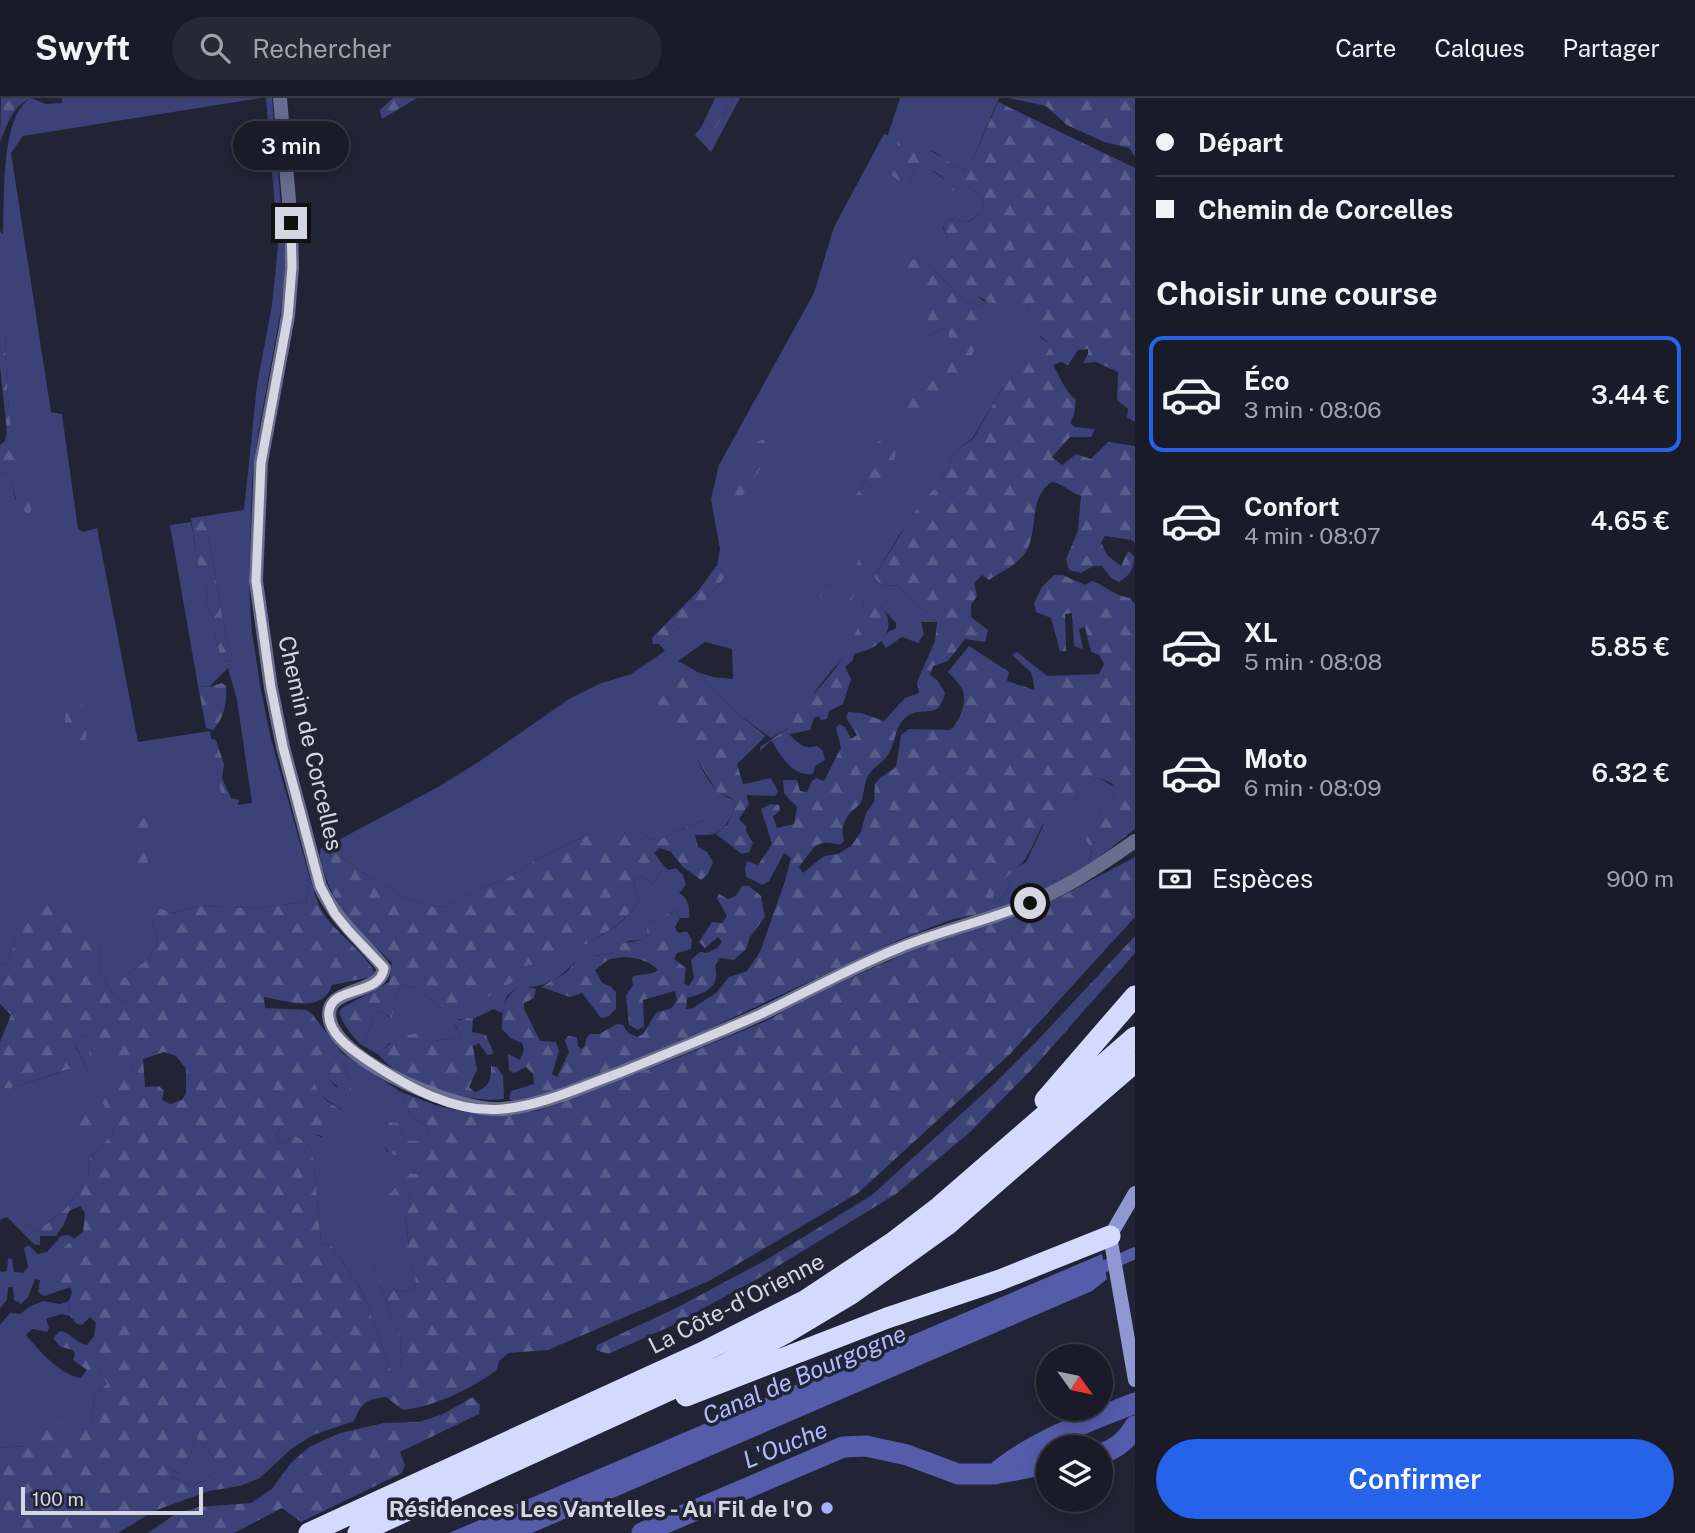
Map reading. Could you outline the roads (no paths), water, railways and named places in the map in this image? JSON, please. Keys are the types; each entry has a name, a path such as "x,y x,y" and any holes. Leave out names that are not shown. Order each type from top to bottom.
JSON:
{"highway":[{"path":"980,1172 1135,996"},
{"name":"La Côte-d'Orienne","path":"309,1533 772,1320 883,1250 980,1172 1135,1037"},
{"name":"La Côte-d'Orienne","path":"358,1533 720,1367 784,1334 851,1294 947,1225 1135,1062"},
{"path":"553,1444 728,1381 887,1318 1111,1242"}],"main road":[{"path":"1135,1193 1111,1242 1117,1279 1129,1309 1135,1380"}],"street":[{"name":"Chemin de Corcelles","path":"281,98 292,267 288,316 261,463 256,581 273,700 320,886 335,914 384,968 383,976 377,982 338,998 329,1011 335,1033 353,1050 418,1090 465,1106 500,1110 531,1105 640,1065 736,1024 899,948 1014,909 1094,871 1135,841"}],"waterway":[{"name":"Canal de Bourgogne","path":"1090,1273 1135,1253"},
{"name":"L'Ouche","path":"642,1533 843,1447 866,1446 907,1455 958,1474 995,1474 1043,1442 1135,1403"},
{"name":"L'Ouche","path":"1113,1448 1135,1426"},
{"name":"L'Ouche","path":"999,1473 1036,1466"}],"place":[{"name":"Résidences Les Vantelles - Au Fil de l'O","path":"827,1508"}]}
